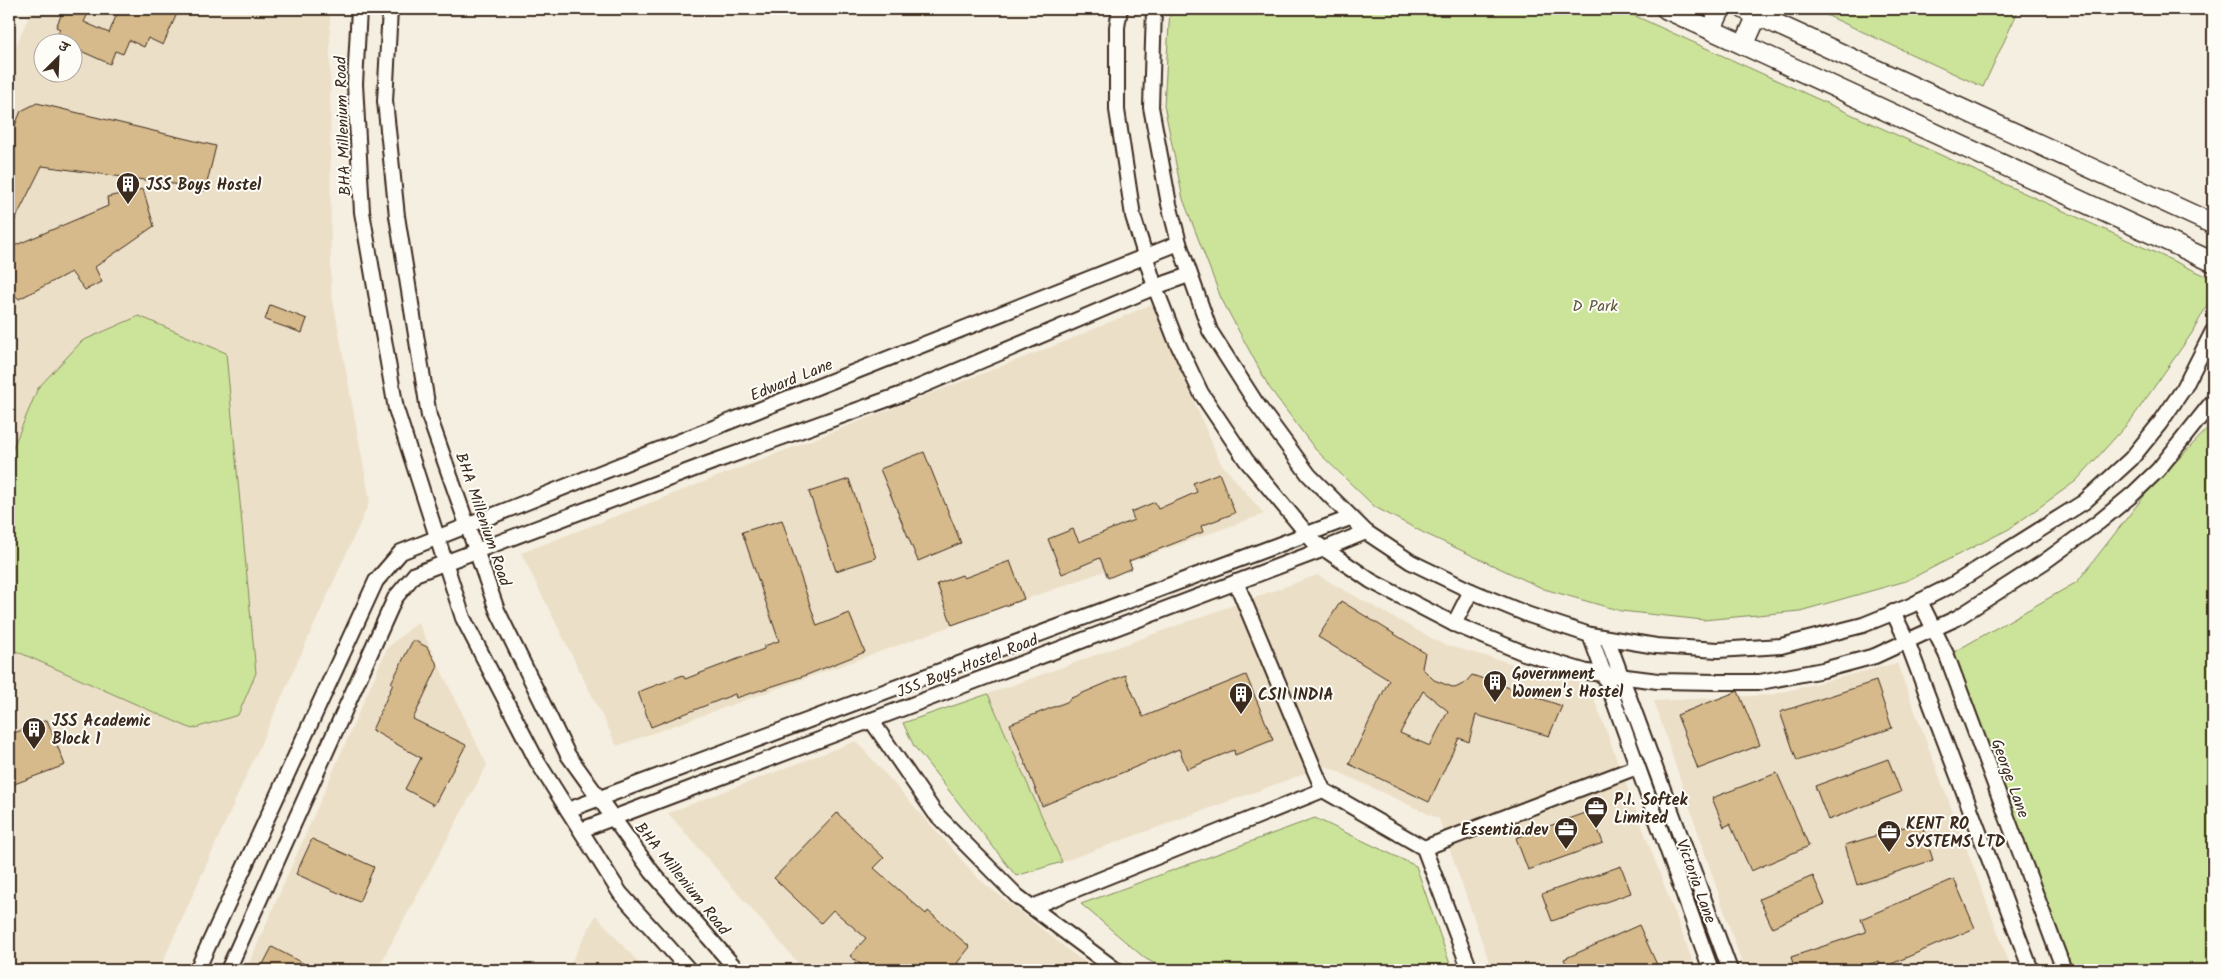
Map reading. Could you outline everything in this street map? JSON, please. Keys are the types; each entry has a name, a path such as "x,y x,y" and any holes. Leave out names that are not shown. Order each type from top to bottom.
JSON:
{"street":[{"name":"BHA Millenium Road","path":"359,9 355,84 362,212 396,409 463,618 537,762 620,893 690,970"},
{"name":"BHA Millenium Road","path":"390,9 386,101 397,216 429,416 468,527 498,610 568,755 652,872 737,970"},
{"path":"1120,9 1117,27 1117,110 1133,216 1145,256 1175,338 1202,393 1246,460 1305,533 1324,549 1371,581 1454,624 1524,653 1587,672 1658,681 1760,682 1823,670 1875,656 1957,618 2044,562 2133,494 2158,470 2213,401"},
{"path":"1154,9 1151,108 1169,204 1179,244 1210,331 1256,403 1309,475 1366,532 1411,562 1471,591 1529,615 1590,635 1656,646 1718,650 1781,646 1863,624 1920,601 1952,585 2084,502 2125,465 2165,416 2184,388 2213,331"},
{"path":"1666,9 2213,262"},
{"path":"1711,30 1721,9"},
{"path":"1744,44 1754,11 2213,224"},
{"name":"Edward Lane","path":"197,970 376,581 401,552 1179,244"},
{"path":"228,970 395,598 415,574 710,463 905,393 1156,287 1189,275"},
{"name":"JSS Boys Hostel Road","path":"568,810 1305,533 1350,518"},
{"name":"JSS Boys Hostel Road","path":"581,830 1366,532"},
{"path":"1236,582 1322,790 1424,848 1470,970"},
{"path":"1454,624 1471,591"},
{"name":"George Lane","path":"1920,601 1946,656 2064,970"},
{"path":"1893,612 1908,641 2030,970"},
{"name":"Victoria Lane","path":"1590,635 1711,970"},
{"name":"Victoria Lane","path":"1608,638 1730,970"},
{"path":"925,676 934,697"},
{"path":"872,720 935,813 1017,896 1116,970"},
{"path":"1424,848 1637,767"},
{"path":"1032,907 1322,790"}],"shaded area":[{"path":"32,9 330,9 331,289 370,501 159,970 9,970 9,61"},
{"path":"1152,304 1220,462 1264,514 617,746 521,553 1066,341"},
{"path":"1317,575 1442,644 1589,685 1696,970 1492,970 1439,819 1326,766 1062,862 988,694"},
{"path":"418,622 487,765 377,970 246,970 387,648"},
{"path":"1897,663 2012,970 1744,970 1654,701 1770,695"},
{"path":"856,741 979,879 1076,956 1100,970 804,970 668,813"},
{"path":"596,915 645,970 567,970"}],"green space":[{"name":"D Park","path":"1170,9 1620,9 2213,279 2213,294 2192,333 2131,420 2076,481 2009,529 1906,581 1800,611 1703,620 1621,611 1544,589 1424,533 1375,507 1315,449 1269,387 1221,298 1183,199 1164,105"},
{"path":"1813,9 2019,9 1983,87"},
{"path":"139,316 226,353 256,673 238,715 192,729 9,648 9,457 38,388 82,341"},
{"path":"2213,423 2213,970 2064,970 1947,656 2077,582 2148,491"},
{"path":"988,694 1062,862 1016,876 914,746 903,723"},
{"path":"1315,818 1416,866 1452,970 1167,970 1146,959 1081,904"}],"building":[{"path":"64,9 90,9 84,22 109,33 119,9 179,9 163,45 148,38 144,47 129,40 123,54 115,51 110,64 82,51 82,32 58,32 60,29 56,27"},
{"name":"JSS Boys Hostel","path":"37,103 216,146 205,191 188,188 188,186 42,166 9,232 9,140 21,111"},
{"path":"143,189 154,226 95,267 102,282 85,290 71,272 19,299 9,290 9,248 108,206 107,197"},
{"path":"270,305 307,319 302,333 265,320"},
{"path":"924,452 961,543 918,561 880,469"},
{"path":"1219,473 1235,513 1201,526 1203,532 1129,561 1132,568 1108,578 1100,558 1062,574 1048,539 1073,529 1079,542 1134,520 1131,512 1155,502 1158,509 1197,492 1193,483"},
{"path":"849,479 876,558 836,571 809,492"},
{"path":"782,520 817,626 849,613 865,652 804,676 736,698 735,694 651,727 638,692 683,675 685,679 764,649 764,646 779,641 742,532"},
{"path":"1010,561 1024,599 952,625 937,584 962,575 964,578"},
{"name":"Government Women's Hostel","path":"1341,601 1425,653 1422,668 1434,680 1455,688 1465,683 1472,675 1562,706 1549,736 1476,715 1469,742 1459,738 1429,802 1349,764 1389,680 1318,637","holes":["1423,691 1448,711 1430,746 1400,733"]},
{"path":"413,640 427,647 438,666 413,719 466,745 434,805 405,789 421,758 372,730 393,684 391,683"},
{"path":"1125,675 1143,717 1246,675 1273,740 1235,755 1234,750 1187,769 1179,749 1042,806 1010,724 1069,701 1069,699"},
{"path":"1876,681 1892,728 1797,761 1780,712"},
{"path":"1738,691 1760,745 1698,769 1677,715"},
{"name":"JSS Academic Block 1","path":"47,720 65,765 9,786 9,735"},
{"path":"1888,759 1901,792 1828,820 1815,786"},
{"path":"1777,773 1809,846 1751,871 1730,824 1724,827 1712,798"},
{"path":"1591,811 1603,843 1528,870 1516,838"},
{"path":"837,813 884,858 874,868 926,914 928,911 970,947 957,963 965,970 868,970 850,956 866,938 833,910 821,923 774,878"},
{"name":"KENT RO SYSTEMS LTD","path":"1921,822 1933,860 1857,885 1845,845"},
{"path":"312,839 374,867 359,902 296,874"},
{"path":"1621,866 1631,893 1552,921 1542,894"},
{"path":"1813,876 1825,904 1772,927 1759,899"},
{"path":"1954,879 1975,928 1882,968 1879,961 1852,970 1795,970 1791,957 1866,932 1861,919"},
{"path":"1639,925 1658,967 1651,970 1569,970 1564,959"},
{"path":"272,947 316,970 260,970"}],"place":[{"name":"JSS Boys Hostel","path":"128,205"},
{"name":"Government Women's Hostel","path":"1495,703"},
{"name":"CSII INDIA","path":"1241,715"},
{"name":"JSS Academic Block 1","path":"34,750"},
{"name":"P.I. Softek Limited","path":"1596,829"},
{"name":"Essentia.dev","path":"1566,850"},
{"name":"KENT RO SYSTEMS LTD","path":"1889,853"}]}
